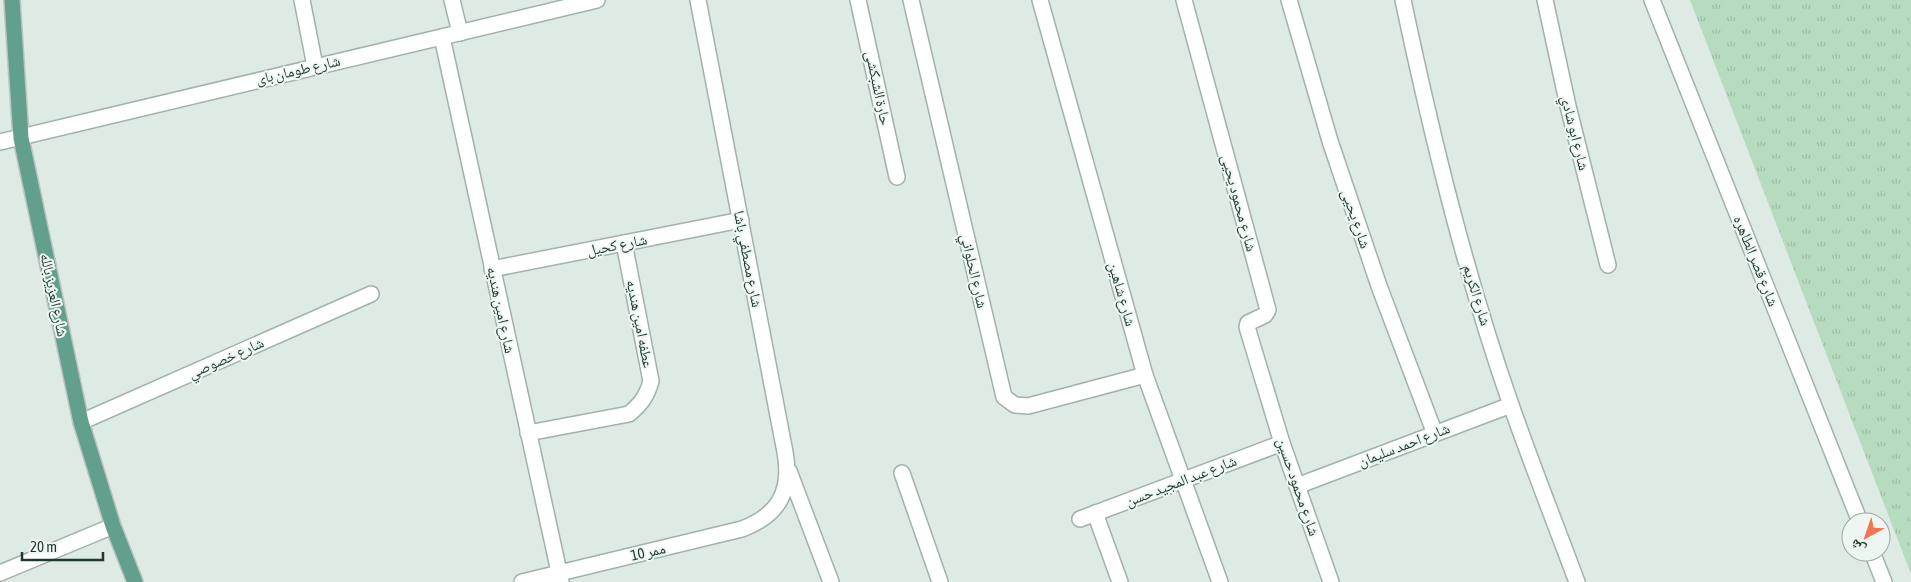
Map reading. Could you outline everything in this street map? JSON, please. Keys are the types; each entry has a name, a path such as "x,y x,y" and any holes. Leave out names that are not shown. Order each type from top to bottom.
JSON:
{"main road":[{"name":"شارع العزيز بالله","path":"12,0 21,138 81,422 113,526 135,582"}],"street":[{"path":"302,0 315,66"},
{"path":"452,0 460,33"},
{"name":"شارع طومان باى","path":"0,142 315,66 442,38 558,5 597,0"},
{"name":"شارع مصطفي باشا","path":"698,0 788,468 787,485 781,500 771,514"},
{"name":"حارة الشبكشى","path":"858,0 897,177"},
{"name":"شارع الحلواني","path":"911,0 1004,397 1015,405 1028,406 1145,375"},
{"name":"شارع شاهين","path":"1040,0 1145,375 1220,582"},
{"name":"شارع محمود يحيى","path":"1184,0 1268,310 1265,315 1246,325 1268,392"},
{"name":"شارع يحيى","path":"1289,0 1330,141 1357,222 1435,434"},
{"name":"شارع الكريم","path":"1403,0 1448,193 1476,297 1511,405 1577,582"},
{"name":"شارع ابو شادي","path":"1545,0 1568,106 1608,265"},
{"name":"شارع قصر الطاهره","path":"1652,0 1856,512"},
{"name":"شارع امين هنديه","path":"442,38 560,577"},
{"name":"شارع كحيل","path":"492,270 741,220"},
{"name":"عطفه امين هنديه","path":"528,433 629,414 640,406 648,394 652,381 624,244"},
{"name":"شارع خصوصي","path":"81,422 371,294"},
{"name":"شارع محمود حسين","path":"1268,392 1282,443 1331,582"},
{"name":"شارع احمد سليمان","path":"1298,486 1511,405"},
{"name":"شارع عبد المجيد حسن","path":"1080,519 1282,443"},
{"path":"788,468 831,582"},
{"path":"902,473 940,582"},
{"path":"1095,513 1120,582"},
{"name":"ممر 10","path":"522,582 560,577 742,529 757,524 771,514"},
{"path":"0,573 113,526"},
{"path":"1876,562 1884,582"}],"green space":[{"path":"1690,0 1911,0 1911,574 1891,522 1891,512 1887,512"}]}
